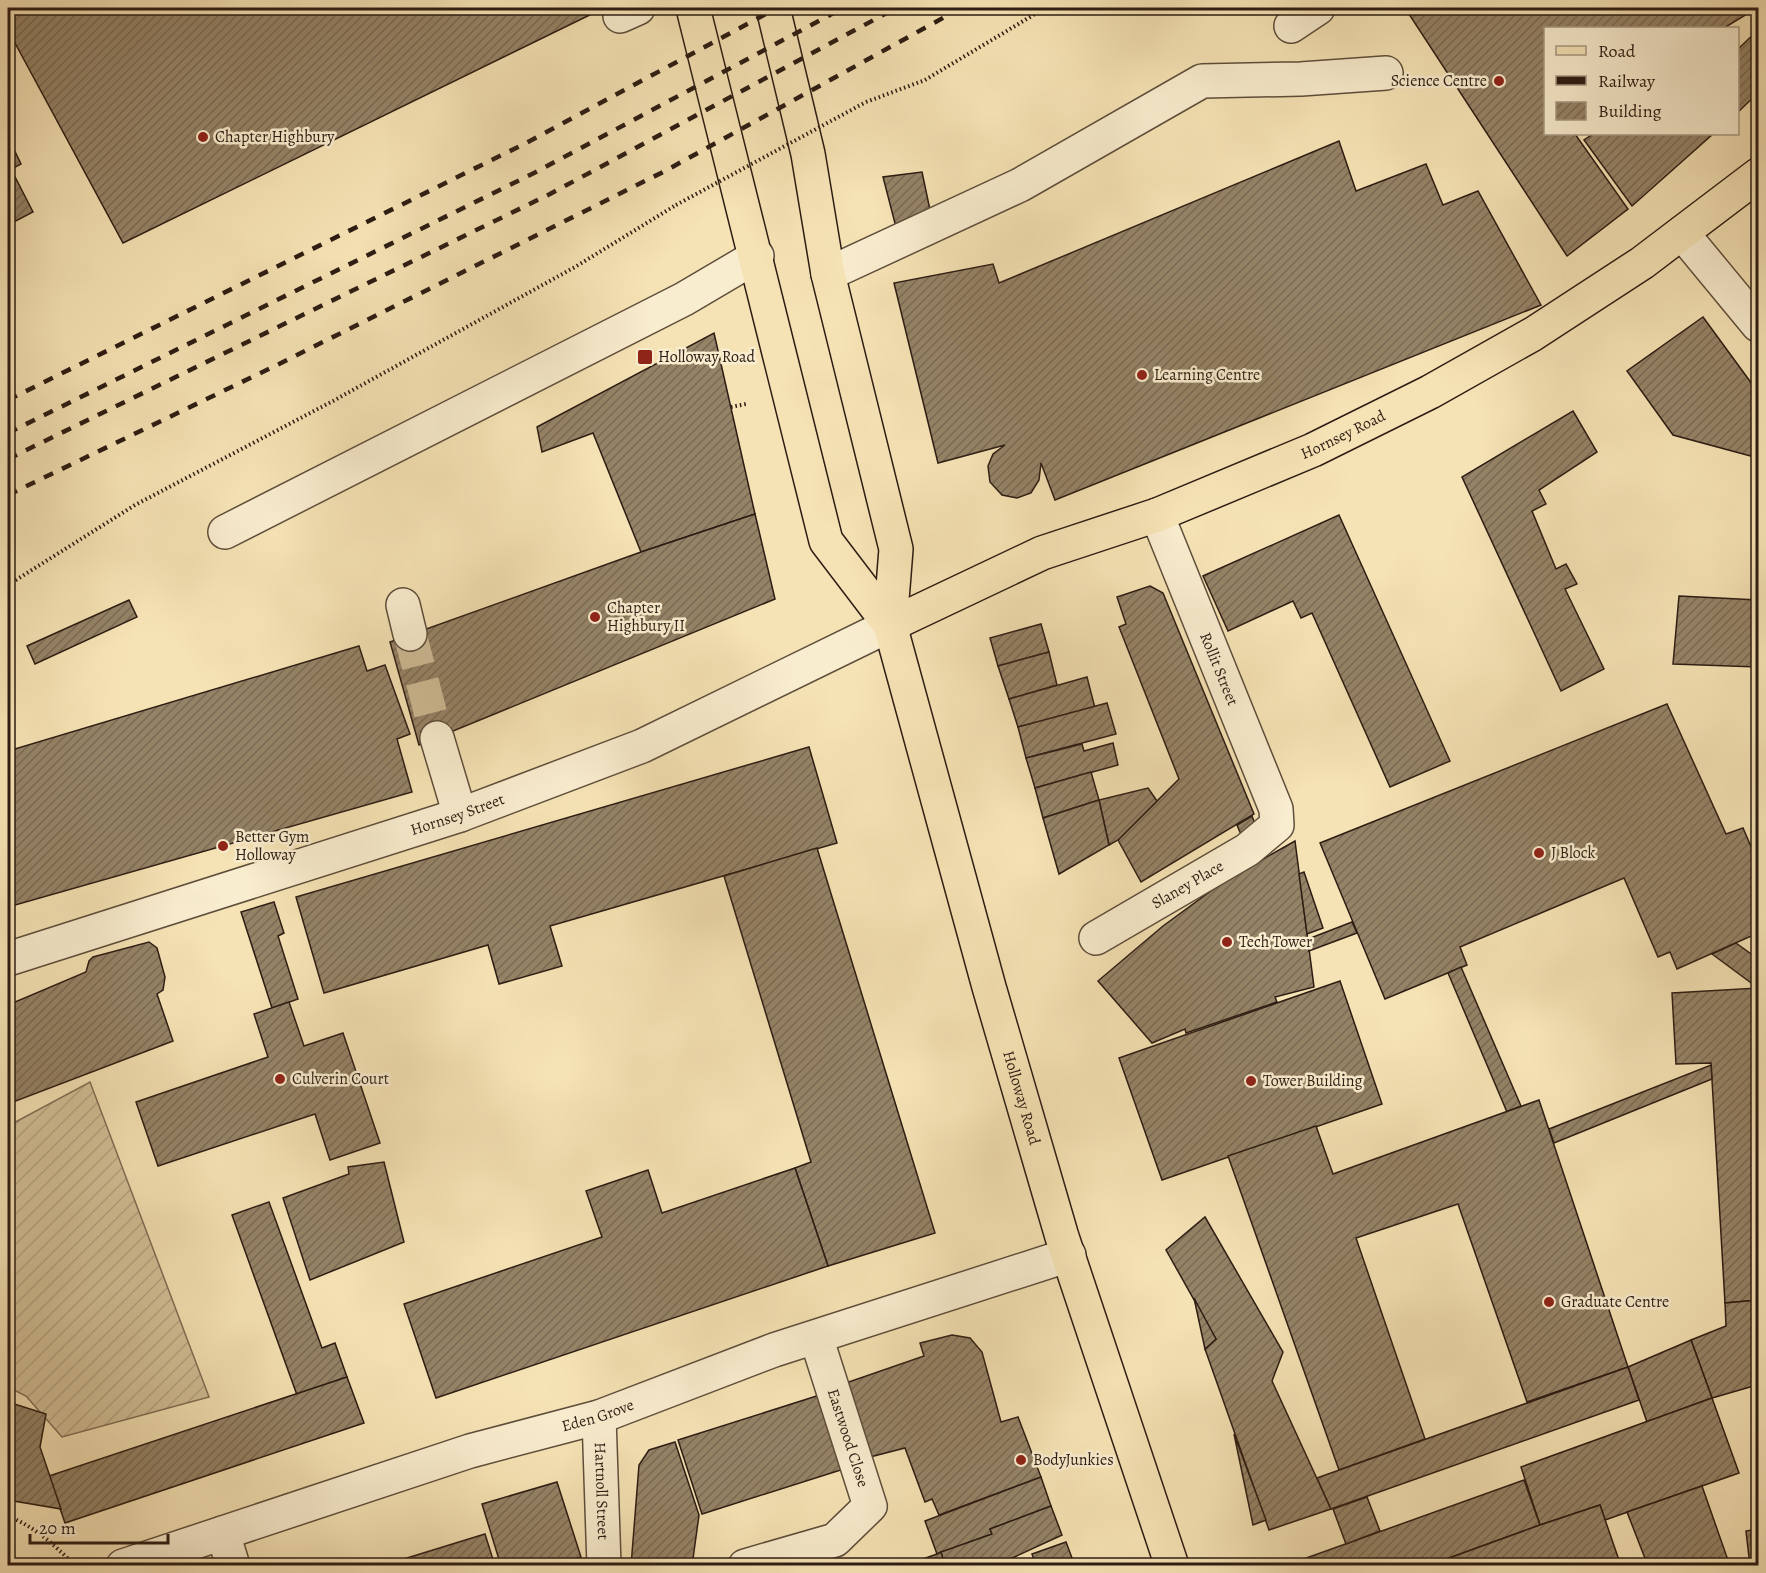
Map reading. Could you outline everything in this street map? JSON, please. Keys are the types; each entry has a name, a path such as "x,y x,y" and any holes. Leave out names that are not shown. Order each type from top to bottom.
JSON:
{"main road":[{"name":"Holloway Road","path":"693,8 757,256 826,541 890,625"},
{"name":"Holloway Road","path":"773,8 808,154 828,274 896,549 890,625 989,987 1069,1255 1172,1566"},
{"name":"Hornsey Road","path":"890,625 1042,553 1157,515 1313,450 1430,392 1533,334 1642,263 1758,175"}],"street":[{"path":"1291,26 1318,8"},
{"path":"828,274 1020,185 1202,81 1301,79 1386,73"},
{"path":"1682,233 1758,325"},
{"path":"225,532 684,299 757,256"},
{"name":"Rollit Street","path":"1157,515 1276,809 1277,825"},
{"name":"Hornsey Street","path":"8,958 460,815 642,746 890,625"},
{"path":"437,738 460,815"},
{"name":"Slaney Place","path":"1096,938 1247,850 1277,825"},
{"name":"Eden Grove","path":"123,1566 470,1451 599,1417 774,1350 1069,1255"},
{"name":"Eastwood Close","path":"745,1566 835,1540 870,1506 816,1337"},
{"name":"Hartnoll Street","path":"599,1417 604,1566"},
{"path":"223,1533 233,1566"}],"path":[{"path":"8,585 135,505 383,374 575,267 676,205 866,102 925,80 1045,8"},
{"path":"731,407 746,404"},
{"path":"8,1516 23,1522 52,1542 75,1566"}],"shaded area":[{"path":"90,1082 209,1397 62,1437 26,1396 8,1387 8,1126"}],"building":[{"name":"Chapter Highbury","path":"8,8 604,8 123,243 8,30"},
{"name":"Science Centre","path":"1405,8 1757,8 1726,27 1544,27 1544,135 1576,135 1628,209 1567,256"},
{"path":"1758,30 1758,93 1739,111 1739,48"},
{"path":"1592,135 1712,135 1632,206 1584,140"},
{"path":"8,137 21,164 8,171"},
{"name":"Learning Centre","path":"1339,141 1356,191 1426,164 1443,205 1478,191 1541,305 1055,500 1041,463 1039,480 1031,493 1017,498 1002,495 990,482 988,466 993,454 1005,445 938,463 894,283 993,264 999,283"},
{"path":"11,169 33,212 8,225 8,171"},
{"path":"922,172 930,210 897,231 883,177"},
{"path":"1703,317 1752,384 1758,386 1758,458 1673,435 1627,371"},
{"path":"714,333 755,514 641,552 593,433 542,452 537,427"},
{"path":"1573,411 1597,452 1539,490 1546,504 1532,511 1556,569 1566,564 1577,584 1565,589 1604,669 1561,691 1462,477"},
{"name":"Chapter Highbury II","path":"755,514 775,599 419,745 390,642 641,552"},
{"path":"1339,515 1450,761 1390,787 1312,613 1301,618 1293,601 1228,631 1203,576"},
{"path":"1150,586 1163,593 1254,814 1141,882 1118,840 1179,779 1119,627 1126,624 1117,597"},
{"path":"1679,596 1758,600 1758,667 1673,664"},
{"path":"129,600 137,617 35,664 27,646"},
{"path":"1041,624 1049,652 998,666 990,638"},
{"path":"359,646 367,671 385,665 410,734 397,739 412,792 8,907 8,751"},
{"path":"1049,652 1057,685 1009,699 998,666"},
{"path":"1087,677 1095,708 1018,727 1009,699"},
{"path":"1107,703 1116,734 1026,758 1018,727"},
{"name":"J Block","path":"1667,704 1726,834 1743,828 1758,863 1758,874 1751,878 1758,895 1758,933 1677,969 1670,952 1658,957 1624,878 1460,947 1467,965 1385,999 1320,843"},
{"path":"1113,743 1118,765 1035,788 1026,758 1082,744 1084,751"},
{"path":"809,747 837,843 550,926 562,966 499,984 488,945 324,993 296,897"},
{"path":"1091,772 1099,800 1043,818 1035,788"},
{"path":"1148,788 1157,801 1118,840 1109,845 1099,800"},
{"path":"1099,800 1109,845 1059,874 1043,818"},
{"path":"1252,816 1267,855 1253,863 1237,825"},
{"name":"Tech Tower","path":"1295,841 1314,987 1275,997 1277,1002 1186,1033 1185,1029 1152,1043 1098,981 1163,926 1226,880"},
{"path":"817,848 935,1233 828,1266 795,1168 811,1162 724,876"},
{"path":"1304,872 1323,928 1307,934 1299,874"},
{"path":"274,902 284,933 278,936 298,999 272,1008 241,912"},
{"path":"1352,922 1357,933 1309,951 1308,939"},
{"path":"149,942 157,948 165,977 163,990 157,994 173,1041 8,1104 8,1005 86,972 89,961 93,957"},
{"path":"1736,943 1758,959 1758,988 1712,954"},
{"path":"1461,967 1521,1106 1507,1112 1448,973"},
{"name":"Tower Building","path":"1340,981 1382,1104 1162,1180 1119,1058"},
{"path":"1758,988 1758,1300 1725,1303 1711,1063 1676,1064 1672,993"},
{"name":"Culverin Court","path":"289,1002 304,1046 343,1033 380,1143 330,1160 315,1114 158,1166 136,1102 268,1057 254,1014"},
{"path":"1711,1065 1712,1079 1554,1143 1549,1129"},
{"name":"Graduate Centre","path":"1539,1100 1628,1367 1527,1402 1458,1204 1356,1238 1425,1439 1339,1470 1228,1156 1316,1126 1333,1174"},
{"path":"384,1162 404,1242 310,1280 283,1198 349,1174 348,1167"},
{"path":"795,1168 828,1266 436,1398 404,1304 602,1237 586,1191 648,1170 662,1213"},
{"path":"269,1202 322,1348 335,1343 347,1377 297,1395 232,1215"},
{"path":"1205,1217 1283,1352 1272,1381 1331,1509 1269,1530 1205,1349 1216,1339 1166,1250"},
{"path":"1194,1298 1216,1339 1205,1349"},
{"path":"1758,1300 1758,1404 1757,1385 1712,1398 1691,1340 1726,1326 1725,1303"},
{"path":"952,1335 970,1338 982,1352 1001,1422 1018,1417 1041,1477 939,1515 932,1499 925,1502 905,1448 866,1458 843,1384 924,1356 920,1343"},
{"path":"1691,1340 1712,1398 1647,1422 1628,1367"},
{"path":"1628,1367 1639,1400 1331,1509 1317,1478"},
{"path":"347,1377 364,1423 65,1523 49,1476"},
{"path":"823,1394 847,1468 702,1514 678,1440"},
{"path":"1712,1398 1739,1473 1605,1520 1600,1505 1540,1525 1521,1467"},
{"path":"8,1402 46,1414 40,1447 61,1509 8,1500"},
{"path":"1234,1434 1266,1520 1253,1525"},
{"path":"675,1442 699,1515 692,1566 631,1566 639,1465 649,1450"},
{"path":"1041,1477 1051,1506 990,1529 992,1534 937,1554 925,1521"},
{"path":"1524,1480 1540,1525 1427,1566 1284,1566"},
{"path":"557,1482 581,1557 553,1566 501,1566 482,1504"},
{"path":"1702,1486 1730,1566 1648,1566 1627,1512"},
{"path":"1367,1497 1380,1531 1346,1544 1333,1509"},
{"path":"1600,1505 1621,1566 1427,1566 1540,1525"},
{"path":"1051,1506 1062,1535 995,1566 945,1566 941,1552 992,1534 990,1529"},
{"path":"1758,1529 1758,1565 1750,1566 1746,1531"},
{"path":"485,1534 495,1566 381,1566"},
{"path":"1066,1542 1075,1566 1036,1566 1032,1554"},
{"path":"941,1552 945,1566 903,1566 937,1554"}],"tunnel":[{"path":"410,634 437,738"}],"railway":[{"path":"8,400 526,143 777,8"},
{"path":"8,433 536,172 843,8"},
{"path":"8,459 550,194 896,8"},
{"path":"8,495 277,365 665,171 961,8"}],"place":[{"name":"Science Centre","path":"1499,81"},
{"name":"Chapter Highbury","path":"203,137"},
{"name":"Holloway Road","path":"645,357"},
{"name":"Learning Centre","path":"1142,375"},
{"name":"Chapter Highbury II","path":"595,617"},
{"name":"Better Gym Holloway","path":"223,846"},
{"name":"J Block","path":"1539,853"},
{"name":"Tech Tower","path":"1227,942"},
{"name":"Culverin Court","path":"280,1079"},
{"name":"Tower Building","path":"1251,1081"},
{"name":"Graduate Centre","path":"1549,1302"},
{"name":"BodyJunkies","path":"1021,1460"}]}
